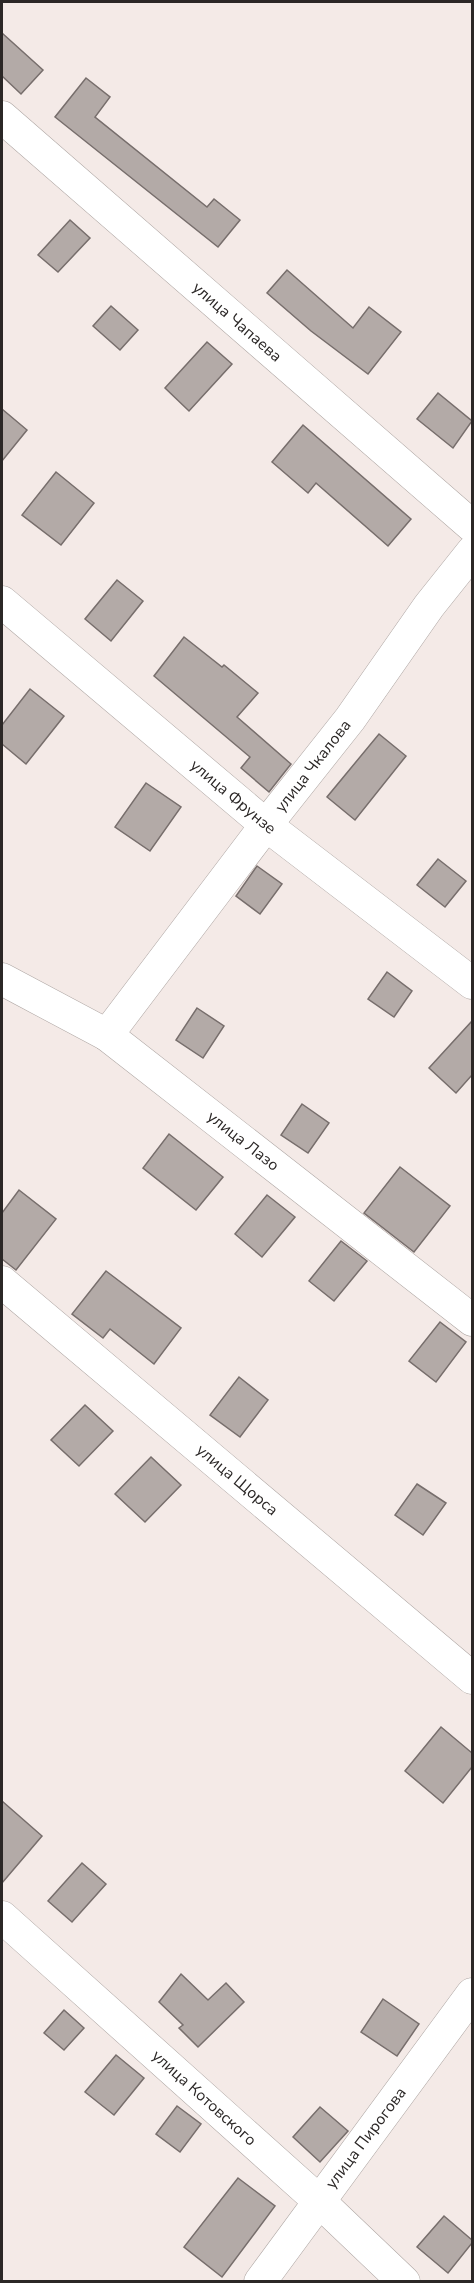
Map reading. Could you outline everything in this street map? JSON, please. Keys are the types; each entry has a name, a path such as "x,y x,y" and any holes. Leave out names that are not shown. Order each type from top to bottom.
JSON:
{"street":[{"name":"улица Чапаева","path":"2,117 472,526"},
{"name":"улица Чкалова","path":"107,1035 266,825 350,719 429,606 472,552"},
{"name":"улица Фрунзе","path":"2,602 266,825 472,983"},
{"name":"улица Лазо","path":"2,980 107,1035 472,1320"},
{"name":"улица Щорса","path":"2,1282 472,1678"},
{"name":"улица Котовского","path":"2,1917 319,2201 404,2282"},
{"name":"улица Пирогова","path":"260,2282 472,1994"}],"building":[{"path":"2,33 43,70 21,94 2,76"},
{"path":"86,78 110,97 95,117 207,207 214,199 240,220 218,247 55,117"},
{"path":"70,220 90,238 58,272 38,255"},
{"path":"287,270 353,328 369,307 401,332 368,374 311,331 267,293"},
{"path":"111,306 138,330 120,350 93,326"},
{"path":"207,342 232,364 189,411 165,388"},
{"path":"438,393 472,421 453,448 417,419"},
{"path":"2,409 27,430 2,461"},
{"path":"303,425 411,519 388,546 316,483 308,493 272,462"},
{"path":"56,472 94,503 61,545 22,515"},
{"path":"117,580 143,601 111,641 85,619"},
{"path":"184,637 222,667 224,665 258,693 237,717 291,764 269,792 241,768 250,757 154,676"},
{"path":"30,689 64,716 26,764 2,744 2,725"},
{"path":"379,734 406,756 355,820 327,797"},
{"path":"146,783 181,807 150,851 115,827"},
{"path":"438,859 466,881 445,907 417,885"},
{"path":"257,866 282,884 260,914 236,896"},
{"path":"387,972 412,991 394,1017 368,999"},
{"path":"197,1008 224,1026 203,1058 176,1040"},
{"path":"472,1021 472,1075 456,1093 429,1068"},
{"path":"302,1104 329,1123 308,1153 281,1135"},
{"path":"169,1134 223,1177 196,1210 143,1168"},
{"path":"400,1167 450,1206 414,1252 364,1213"},
{"path":"19,1190 56,1219 16,1270 2,1259 2,1213"},
{"path":"267,1195 295,1217 262,1257 235,1234"},
{"path":"341,1241 367,1261 334,1301 309,1281"},
{"path":"106,1271 181,1328 154,1364 110,1329 103,1338 72,1314"},
{"path":"440,1322 466,1342 436,1382 409,1361"},
{"path":"239,1377 268,1400 240,1437 210,1415"},
{"path":"85,1405 113,1431 79,1466 51,1440"},
{"path":"151,1457 181,1485 145,1522 115,1494"},
{"path":"417,1484 446,1503 423,1535 395,1515"},
{"path":"441,1727 472,1753 472,1767 443,1803 405,1771"},
{"path":"2,1801 42,1836 2,1883"},
{"path":"82,1863 106,1884 72,1922 48,1901"},
{"path":"181,1974 208,2000 226,1983 244,2002 198,2047 179,2028 183,2025 159,2002"},
{"path":"383,1999 419,2024 397,2056 361,2032"},
{"path":"64,2010 84,2028 64,2050 44,2033"},
{"path":"116,2055 144,2078 114,2115 85,2092"},
{"path":"177,2106 201,2124 180,2152 156,2134"},
{"path":"320,2107 348,2131 320,2162 293,2137"},
{"path":"238,2178 275,2206 222,2277 184,2247"},
{"path":"444,2216 472,2240 448,2273 417,2247"}]}
